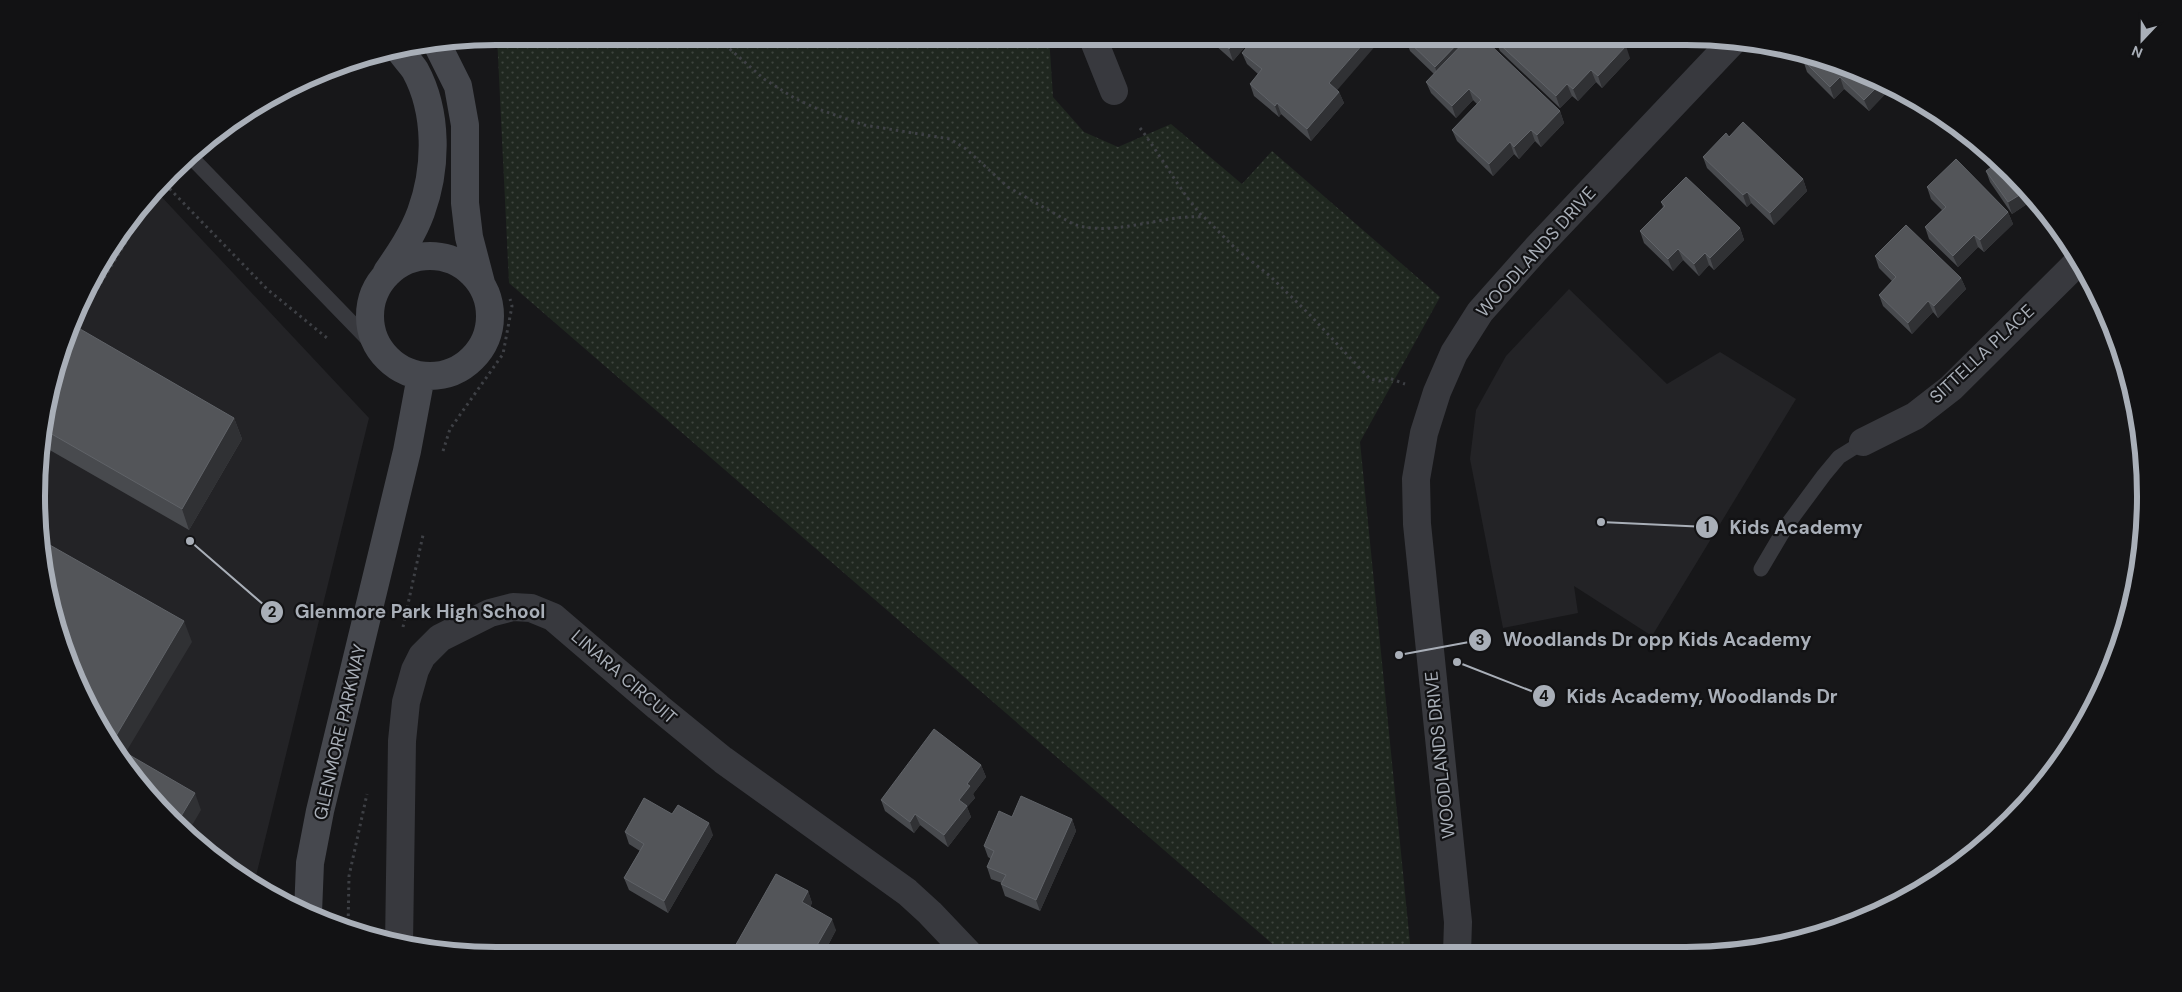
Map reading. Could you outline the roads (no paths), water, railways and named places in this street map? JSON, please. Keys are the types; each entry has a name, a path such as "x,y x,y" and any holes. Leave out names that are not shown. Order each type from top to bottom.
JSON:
{"main road":[{"path":"403,55 415,70 430,109 433,143 430,176 421,212 406,245 375,290 370,307 370,325 375,342 385,357 401,370 421,376 441,376 460,369 475,357 486,340 490,322 489,302 481,283 469,237 465,203 465,125 458,86 439,49"},
{"path":"385,276 400,264 417,258 435,256 452,260 468,270 481,283"},
{"name":"GLENMORE PARKWAY","path":"308,906 310,863 320,811 407,451 421,376"}],"street":[{"path":"1096,45 1114,91"},
{"name":"WOODLANDS DRIVE","path":"1457,947 1458,922 1416,524 1416,479 1424,433 1437,392 1454,354 1480,312 1536,249 1727,47"},
{"name":"SITTELLA PLACE","path":"1863,442 1915,416 1952,388 2074,266"},
{"name":"LINARA CIRCUIT","path":"399,936 402,741 406,702 415,670 422,656 440,638 490,613 513,606 530,608 553,617 723,760 907,892 962,947"}],"lane":[{"path":"195,161 385,357"},
{"name":"SITTELLA PLACE","path":"1761,569 1787,525 1839,456 1863,442"}],"place":[{"name":"Kids Academy","path":"1601,522"},
{"name":"Glenmore Park High School","path":"190,541"},
{"name":"Woodlands Dr opp Kids Academy","path":"1399,655"},
{"name":"Kids Academy, Woodlands Dr","path":"1457,662"}]}
